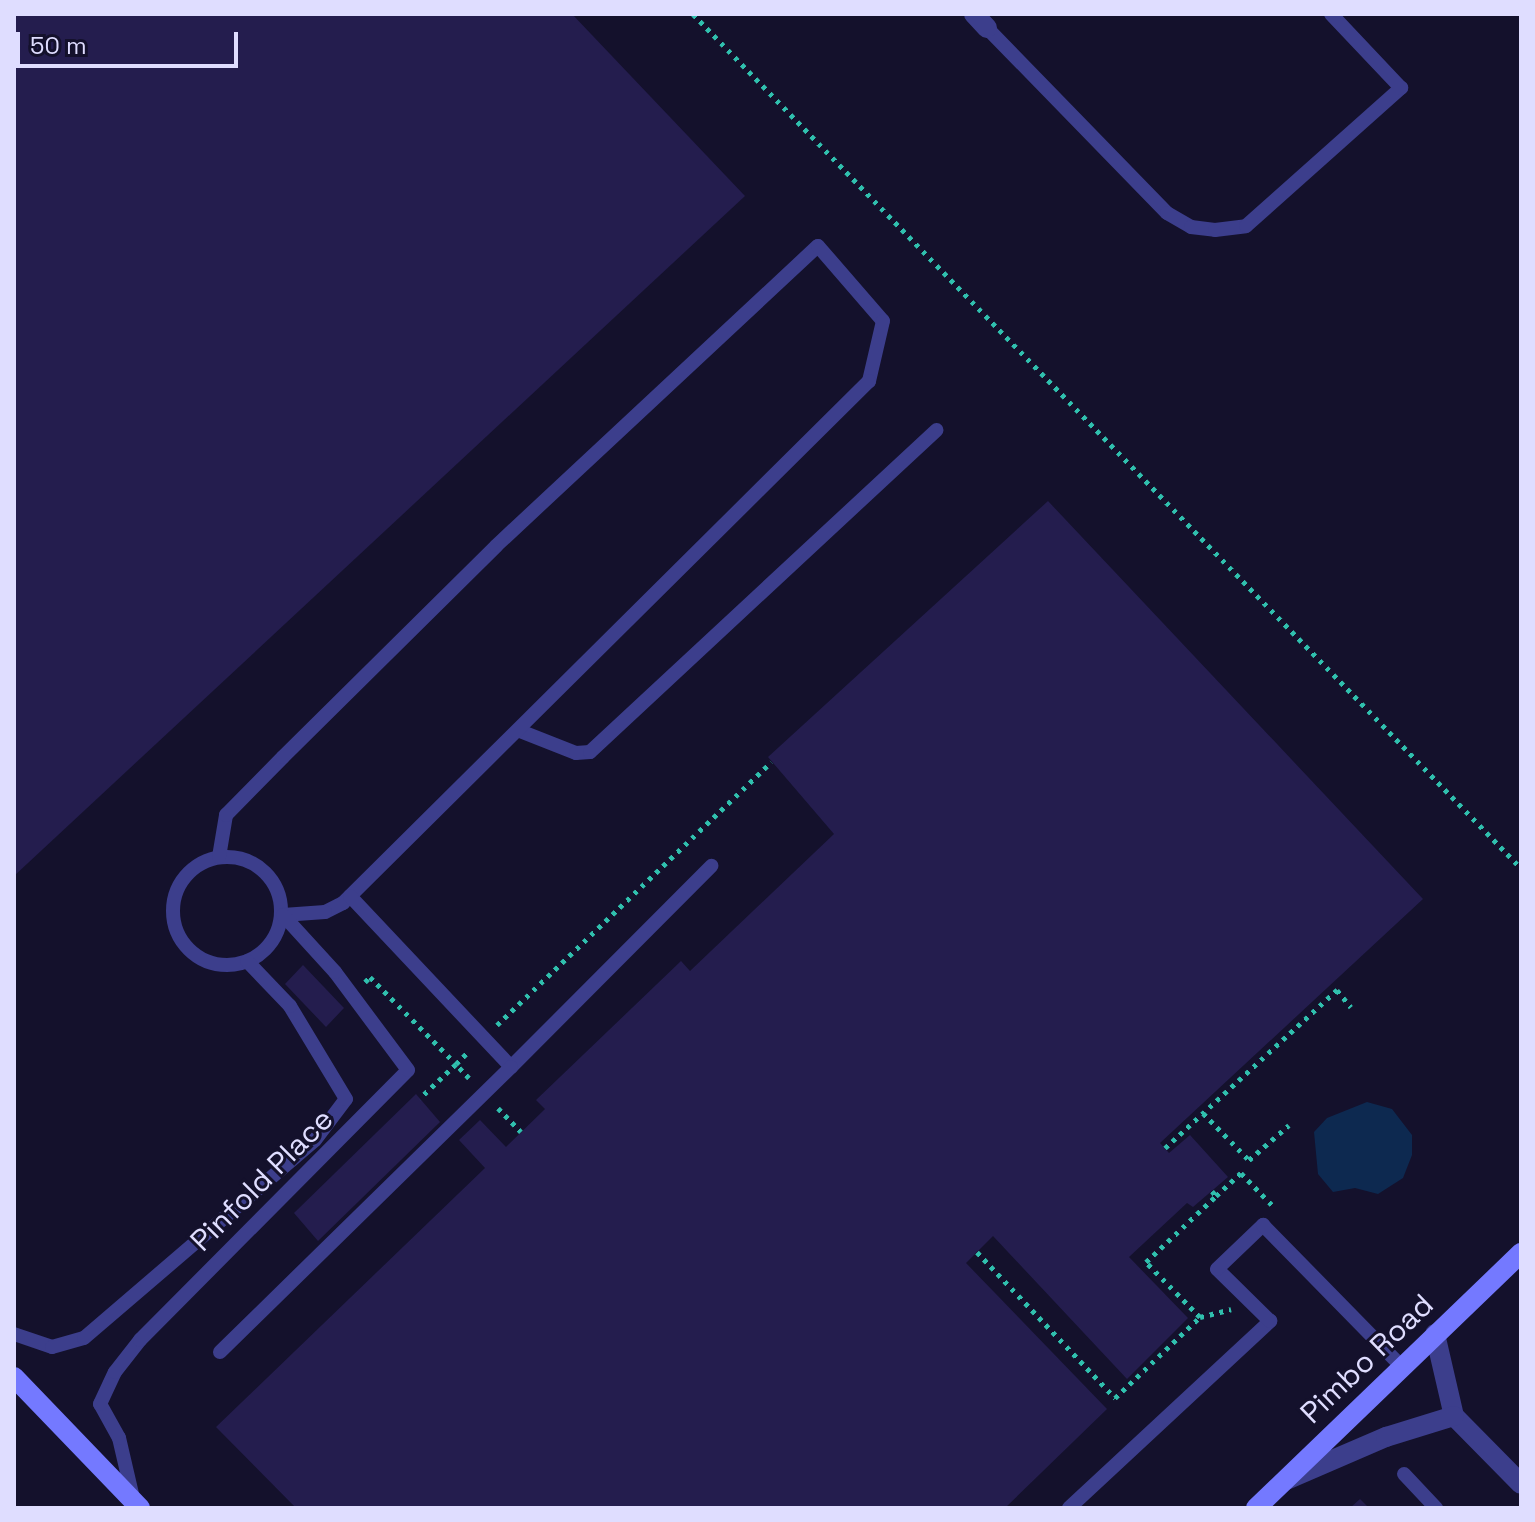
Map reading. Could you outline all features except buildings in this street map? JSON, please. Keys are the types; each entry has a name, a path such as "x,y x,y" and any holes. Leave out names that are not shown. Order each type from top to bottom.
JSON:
{"street":[{"name":"Pimbo Road","path":"1256,1508 1521,1253"},
{"path":"1435,1334 1454,1416 1521,1484"},
{"path":"14,1377 137,1505"},
{"path":"1284,1481 1386,1437 1454,1416"}],"lane":[{"path":"980,21 1167,213 1191,227 1215,230 1246,226 1401,88 1331,14"},
{"path":"818,246 883,321 869,381 520,731 350,896 325,912 283,915 272,941 247,961 229,965 202,959 181,942 174,925 174,898 187,874 219,857 226,815 496,546 818,246"},
{"path":"520,731 576,753 590,752 936,430"},
{"name":"Pinfold Place","path":"137,1505 119,1438 100,1404 115,1372 140,1340 408,1070 335,972 283,915 268,876 237,858 219,857"},
{"path":"220,1352 711,866"},
{"path":"350,896 511,1067"},
{"name":"Pinfold Place","path":"14,1334 52,1347 84,1338 315,1140 346,1099 290,1006 247,961"},
{"path":"1069,1508 1270,1321 1217,1269 1263,1225 1402,1367"},
{"path":"1404,1474 1436,1508"}],"path":[{"path":"693,14 1521,868"},
{"path":"490,1032 771,762"},
{"path":"361,987 370,977 478,1086"},
{"path":"1165,1148 1337,990 1351,1007"},
{"path":"420,1098 478,1042"},
{"path":"489,1098 521,1132"},
{"path":"1203,1113 1249,1160 1289,1125"},
{"path":"1200,1317 1146,1262 1216,1196"},
{"path":"977,1252 1115,1398 1200,1317 1232,1308"}],"water":[{"path":"1367,1102 1392,1109 1412,1135 1412,1155 1403,1178 1378,1194 1355,1188 1333,1192 1318,1174 1314,1132 1327,1118"}]}
